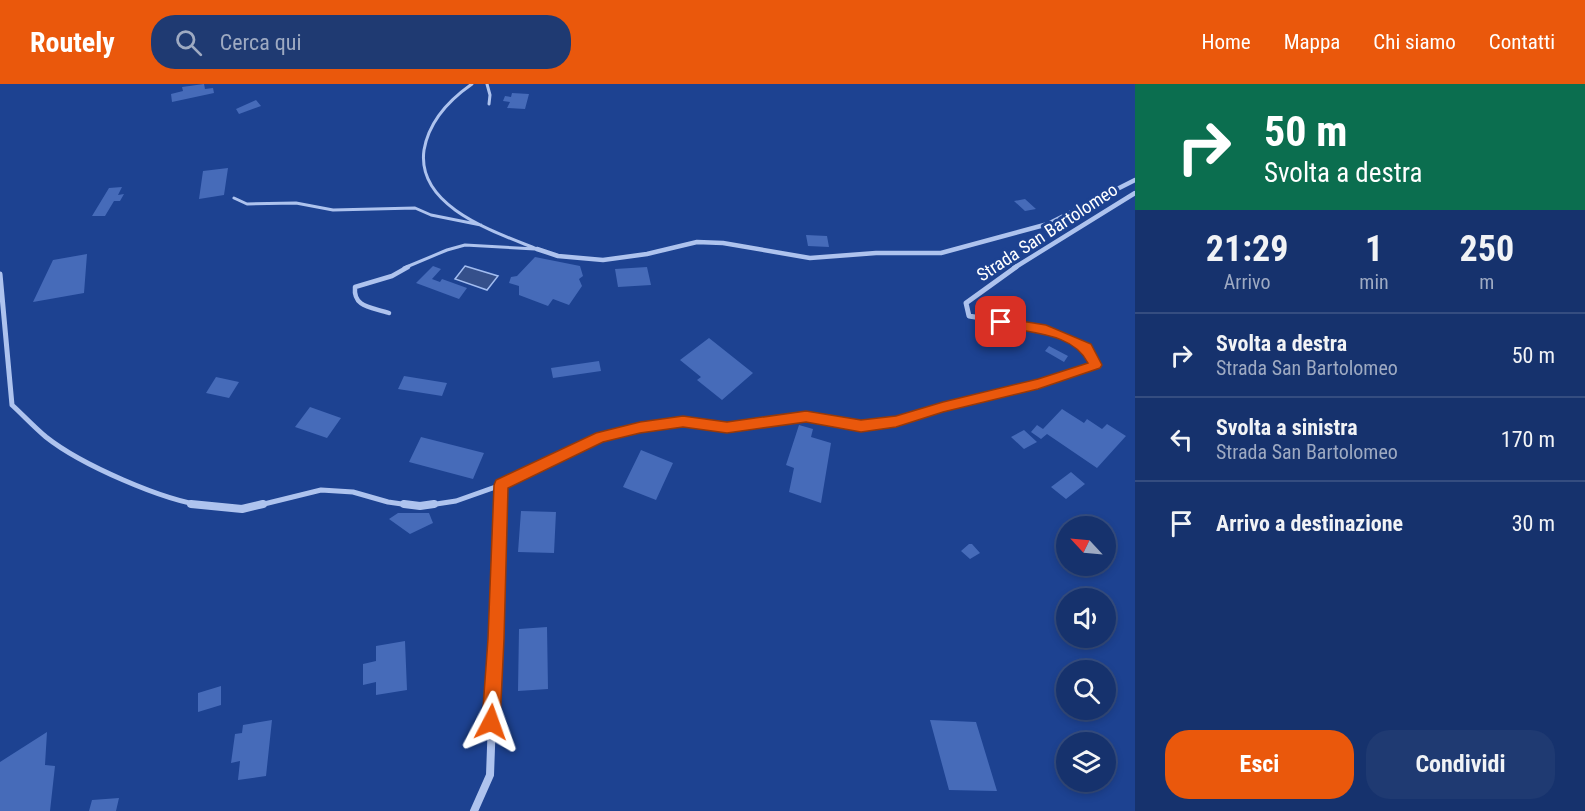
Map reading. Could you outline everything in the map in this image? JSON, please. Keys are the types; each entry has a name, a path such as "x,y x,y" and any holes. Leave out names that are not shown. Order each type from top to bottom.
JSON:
{"street":[{"path":"537,249 558,256 603,260 647,254 697,242 723,243 810,258 876,252 941,253 1048,224 1135,180"},
{"name":"Strada San Bartolomeo","path":"0,274 12,405 46,437 69,452 140,486 191,504 242,509 321,490 353,492 388,502 420,506 456,501 501,485 601,437 640,427 683,421 727,427 806,417 861,426 896,422 943,407 1038,384 1096,365 1087,348 1046,329 969,315 966,303 1023,262 1050,248 1135,193"},
{"path":"474,811 490,775 501,485"}],"lane":[{"path":"472,84 461,91 433,121 424,147 423,174 434,192 459,213 537,249"},
{"path":"487,84 490,95 489,104"},
{"path":"234,198 247,204 296,203 333,210 415,208 431,215 481,225"},
{"path":"389,313 358,303 354,297 355,286 397,274 403,269 459,246 475,245 516,251 537,249"}],"water":[{"path":"465,266 498,276 487,290 455,279"}],"building":[{"path":"204,84 205,89 213,88 214,93 172,102 171,94 183,91 182,87"},
{"path":"512,93 529,94 525,109 507,108 510,102 503,101 505,96 511,97"},
{"path":"256,100 261,106 239,114 236,109"},
{"path":"228,168 224,195 199,199 203,171"},
{"path":"122,187 118,195 124,194 120,201 114,201 105,216 92,216 109,188"},
{"path":"1025,199 1036,209 1025,211 1014,201"},
{"path":"806,235 827,236 829,247 808,246"},
{"path":"87,254 84,293 33,302 53,260"},
{"path":"535,257 580,266 583,276 579,279 582,286 569,305 553,299 548,306 519,295 519,286 509,283 511,277 517,276"},
{"path":"433,266 441,269 432,279 440,282 442,279 467,288 459,299 416,283"},
{"path":"647,267 651,285 618,287 615,269"},
{"path":"709,338 753,373 722,400 697,380 701,377 680,360"},
{"path":"1049,346 1068,356 1064,362 1045,351"},
{"path":"599,361 601,371 553,378 551,368"},
{"path":"404,376 447,383 442,396 398,389"},
{"path":"216,377 239,382 229,398 206,393"},
{"path":"310,407 341,418 327,438 295,427"},
{"path":"1062,409 1084,423 1087,419 1102,429 1107,424 1126,436 1097,468 1047,434 1041,439 1031,432 1037,425 1043,429"},
{"path":"799,425 813,429 811,437 831,443 821,503 789,492 794,468 786,465"},
{"path":"1024,430 1037,442 1024,449 1011,437"},
{"path":"421,437 484,453 473,479 409,462"},
{"path":"641,450 673,463 656,500 623,487"},
{"path":"1071,472 1085,484 1066,499 1051,487"},
{"path":"521,511 556,512 554,553 518,552"},
{"path":"398,513 429,513 433,523 410,534 389,519"},
{"path":"972,544 980,553 970,559 961,551"},
{"path":"547,627 548,689 518,691 519,629"},
{"path":"405,641 407,690 376,695 376,682 363,685 363,664 376,661 376,646"},
{"path":"221,686 221,705 198,712 198,693"},
{"path":"272,720 266,776 238,780 240,761 231,763 235,734 242,733 243,725"},
{"path":"930,720 976,722 997,791 949,790"},
{"path":"47,732 45,765 55,766 50,811 0,811 0,762"},
{"path":"119,798 116,811 89,811 92,800"}],"route":[{"path":"491,722 501,485 601,437 640,427 683,421 727,427 806,417 861,426 896,422 943,407 1038,384 1096,365 1087,348 1046,329 1001,322"}]}
